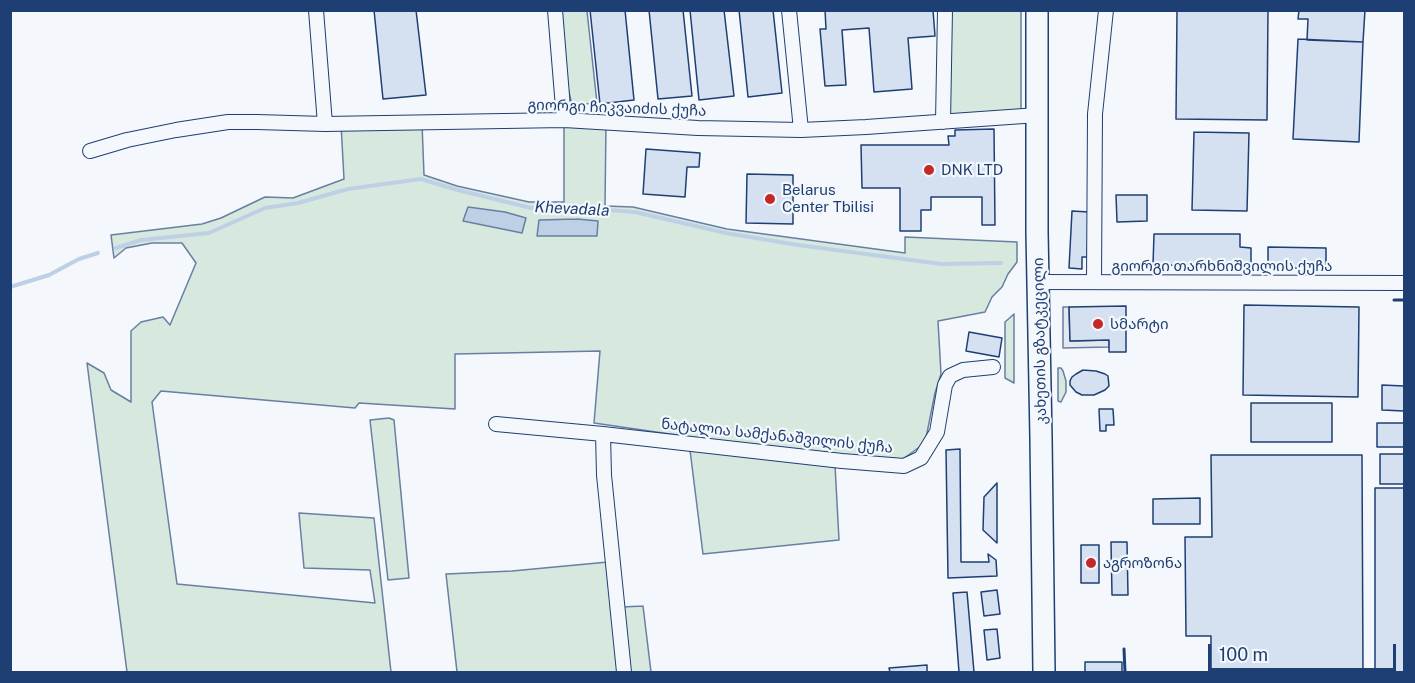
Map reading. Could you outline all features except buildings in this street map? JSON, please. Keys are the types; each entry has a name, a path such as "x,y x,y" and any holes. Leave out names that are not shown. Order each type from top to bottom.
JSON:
{"highway":[{"name":"კახეთის გზატკეცილი","path":"1037,10 1037,232 1044,672"}],"street":[{"path":"316,10 325,124"},
{"path":"555,10 564,120"},
{"path":"789,10 801,130"},
{"path":"943,122 945,10"},
{"path":"1094,282 1095,114 1106,10"},
{"name":"გიორგი ჩიკვაიძის ქუჩა","path":"90,151 137,138 228,122 325,124 564,120 698,129 801,130 1038,115"},
{"name":"გიორგი თარხნიშვილის ქუჩა","path":"1039,282 1404,283"},
{"name":"ნატალია სამქანაშვილის ქუჩა","path":"496,424 904,466 921,458 938,432 945,385 950,376 963,370 993,366"},
{"path":"603,434 604,474 624,672"}],"shaded area":[{"path":"555,11 587,11 597,103 572,105 557,41"},
{"path":"945,11 1021,11 1021,116 943,122"},
{"path":"564,120 606,123 605,206 633,207 727,229 905,253 905,237 1017,242 1017,262 1002,287 992,297 985,312 938,321 941,374 925,443 903,459 892,461 801,453 594,423 600,351 455,354 455,409 359,403 355,408 161,391 152,402 177,584 375,603 370,570 304,568 299,513 374,518 391,672 127,672 87,363 104,373 111,390 131,402 131,331 141,322 163,317 170,325 196,263 182,243 152,243 126,248 114,258 111,235 202,224 221,218 265,197 293,198 344,179 341,124 422,123 424,175 457,186 529,202 564,202"},
{"path":"1063,307 1069,307 1070,341 1109,340 1109,347 1063,348"},
{"path":"1014,314 1014,383 1005,378 1005,322"},
{"path":"1058,368 1063,371 1066,381 1066,392 1061,402 1058,401"},
{"path":"389,418 394,420 409,578 388,580 370,420"},
{"path":"690,450 835,465 839,540 703,554"},
{"path":"608,562 619,672 457,672 446,574 512,571"},
{"path":"643,606 651,672 629,672 622,607"}],"water":[{"path":"468,207 505,212 526,218 522,233 463,221"},
{"path":"539,220 598,221 597,236 537,236"}],"waterway":[{"name":"Khevadala","path":"116,248 141,240 209,233 265,208 298,203 348,189 421,179 531,208 581,208 635,212 726,233 798,245 941,264 1001,263"},
{"name":"Khevadala","path":"10,287 49,275 79,259 98,253"}],"wall":[{"path":"1394,300 1404,300"},
{"path":"1124,649 1125,672"}],"place":[{"name":"DNK LTD","path":"929,170"},
{"name":"Belarus Center Tbilisi","path":"770,199"},
{"name":"სმარტი","path":"1098,324"},
{"name":"აგროზონა","path":"1091,563"}]}
